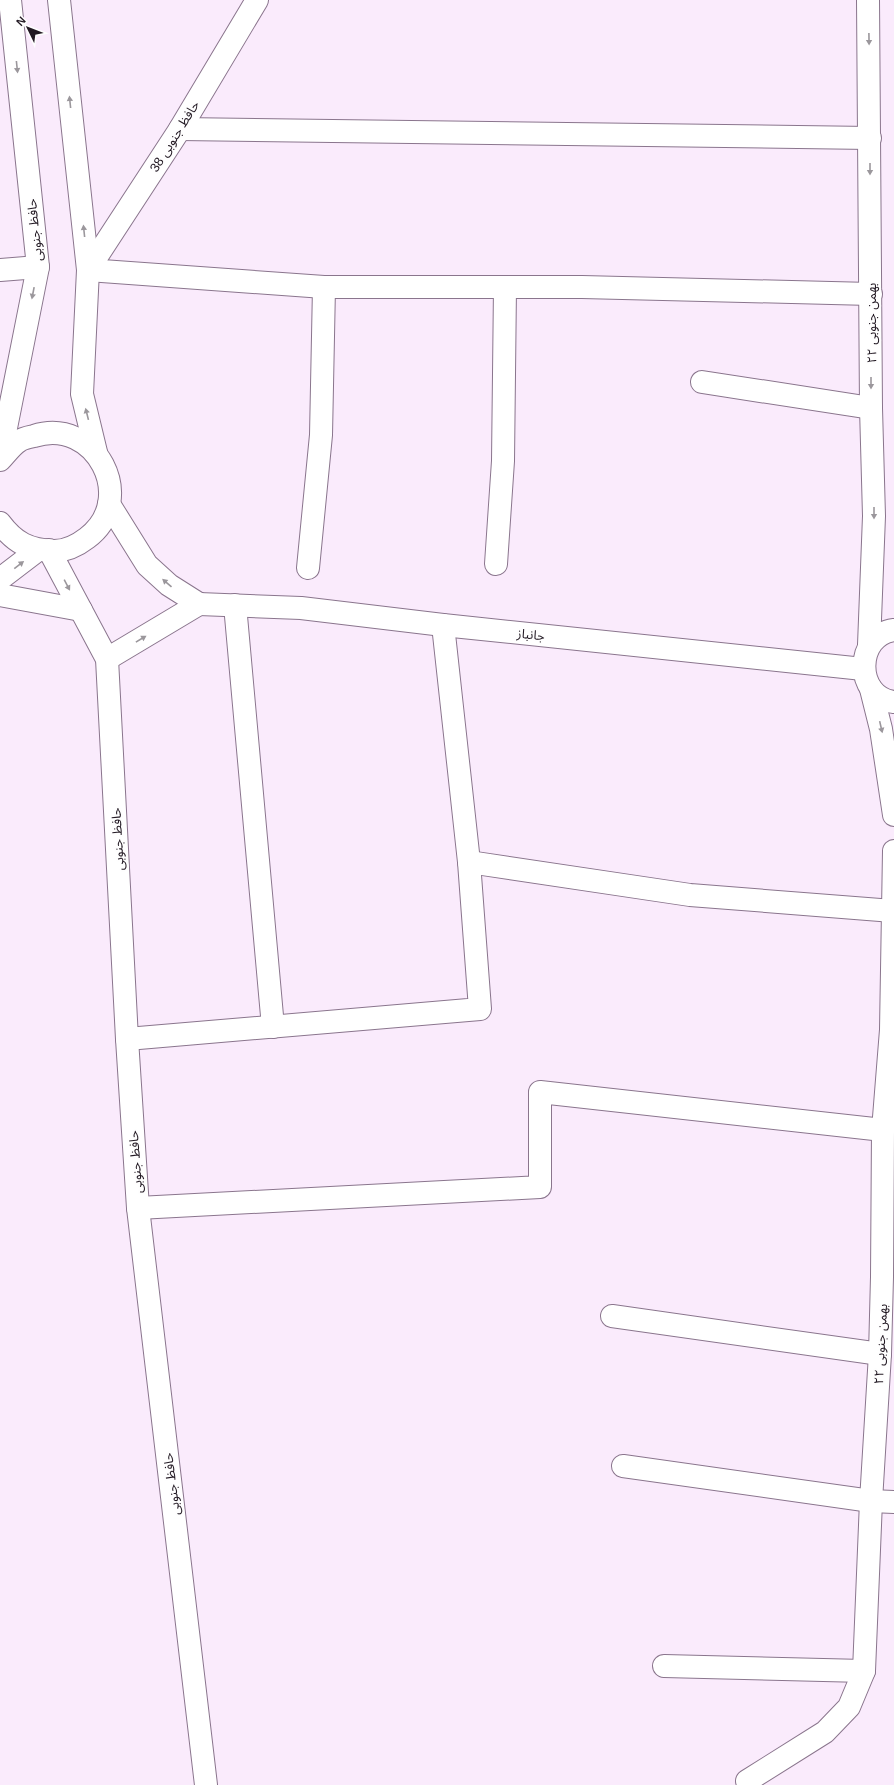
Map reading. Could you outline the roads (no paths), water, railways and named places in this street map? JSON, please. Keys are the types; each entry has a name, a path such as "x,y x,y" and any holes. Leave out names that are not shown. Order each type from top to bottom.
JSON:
{"street":[{"path":"0,523 8,534 22,544 43,550 58,551 78,545 94,533 105,516 110,497 109,477 96,452 82,394 88,270 59,0"},
{"name":"حافظ جنوبی 38","path":"88,270 180,129 257,0"},
{"name":"۲۲ بهمن جنوبی","path":"863,669 864,656 869,645 874,516 871,408 868,0"},
{"name":"حافظ جنوبی","path":"0,459 38,267 7,3"},
{"path":"180,129 870,138"},
{"path":"0,270 38,267"},
{"path":"88,270 324,287 590,287 871,294"},
{"path":"308,568 321,435 324,287"},
{"path":"496,564 503,461 505,287"},
{"path":"702,382 871,408"},
{"path":"0,459 19,441 46,432 74,436 96,452"},
{"path":"107,659 199,604 169,585 147,565 108,504"},
{"path":"0,579 43,550"},
{"name":"حافظ جنوبی","path":"43,550 81,610 107,659 127,1039 138,1208 206,1785"},
{"path":"0,595 81,610"},
{"name":"جانباز","path":"199,604 301,608 443,625 863,669"},
{"path":"235,605 273,1027"},
{"path":"127,1039 480,1009 469,862 443,625"},
{"path":"869,645 878,636 894,630"},
{"path":"863,669 866,680 871,689 883,736 894,815"},
{"path":"871,689 880,696 894,702"},
{"name":"۲۲ بهمن جنوبی","path":"747,1781 825,1732 849,1707 864,1671 871,1501 880,1354 888,1277 883,1130 892,1030 894,851"},
{"path":"469,862 690,895 893,911"},
{"path":"138,1208 540,1187 540,1092 883,1130"},
{"path":"612,1316 880,1354"},
{"path":"623,1466 871,1501 894,1502"},
{"path":"664,1666 864,1671"}]}
